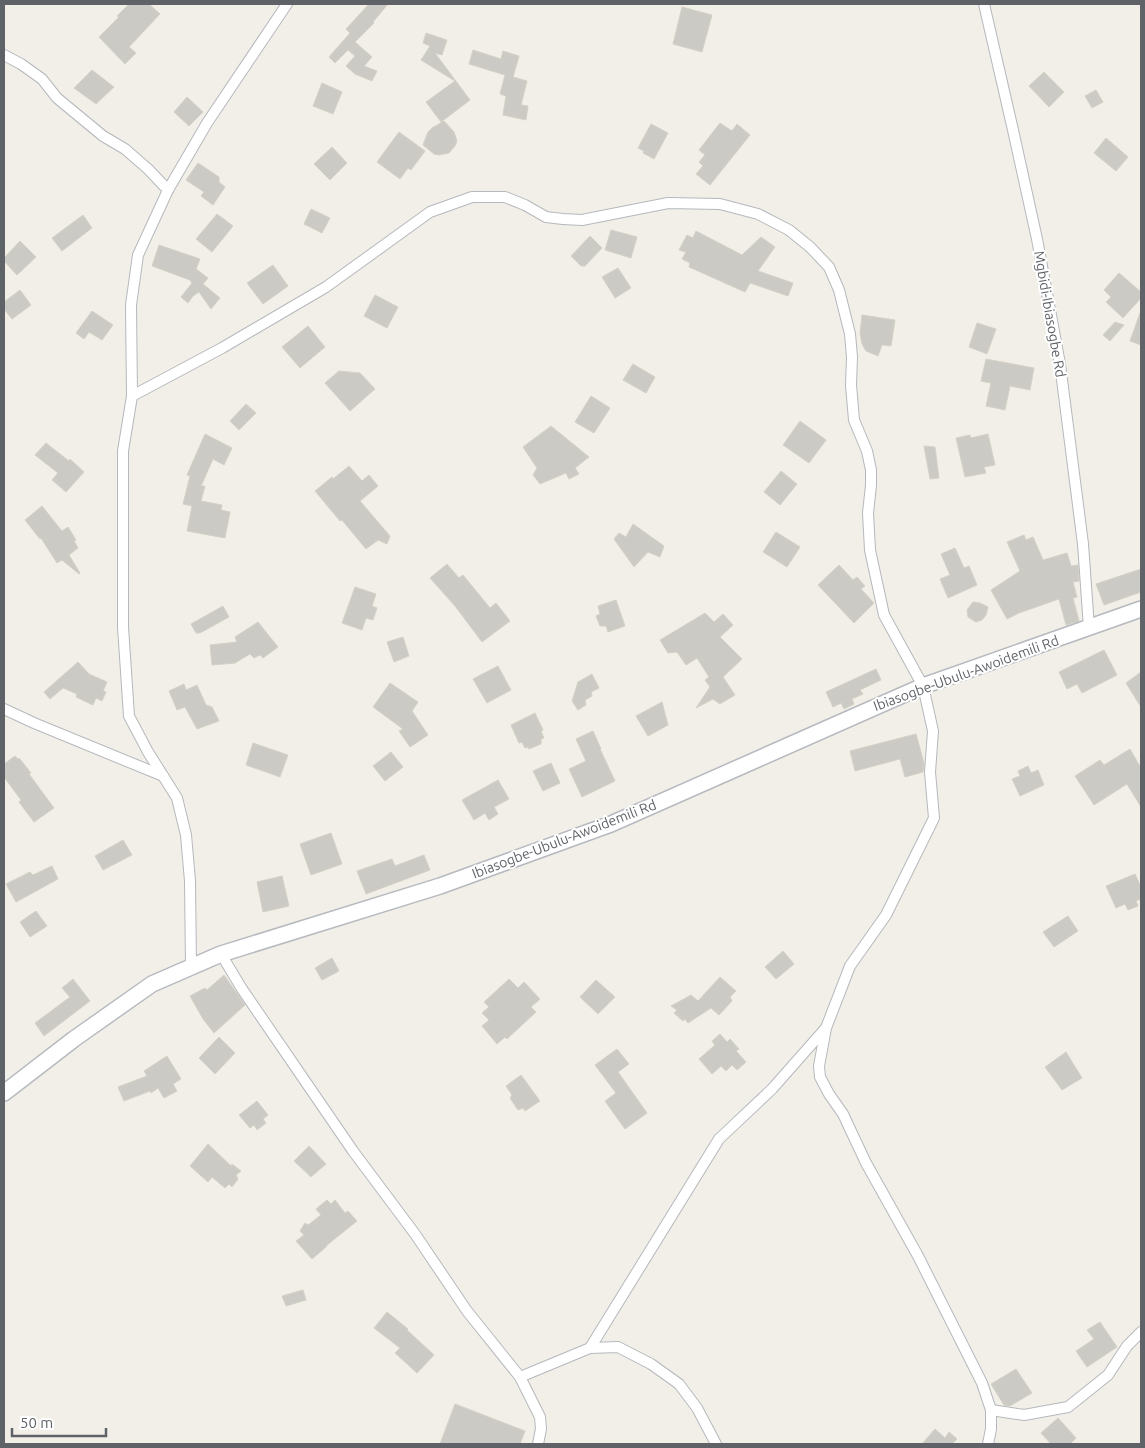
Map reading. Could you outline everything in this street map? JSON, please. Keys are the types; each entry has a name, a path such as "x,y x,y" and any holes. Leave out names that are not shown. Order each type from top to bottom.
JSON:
{"street":[{"path":"192,966 190,881 186,835 177,798 148,752 129,716 123,627 124,451 132,396 131,304 138,255 168,190 207,123 287,4"},
{"name":"Mgbidi-Ibiasogbe Rd","path":"984,4 1037,239 1060,364 1083,544 1089,628"},
{"path":"4,55 42,79 57,98 102,136 125,149 168,190"},
{"path":"132,396 222,348 326,287 430,212 472,197 505,197 525,205 546,217 582,220 668,203 720,204 758,214 789,230 810,247 829,268 839,290 850,334 854,420 867,451 871,470 868,512 870,550 884,615 923,686 933,731 930,772 934,818 886,915 850,966 826,1028 819,1066 820,1078 843,1114 866,1164 918,1256 982,1383 992,1410 988,1444"},
{"name":"Ibiasogbe-Ubulu-Awoidemili Rd","path":"4,1093 74,1039 152,984 192,966 221,954 440,886 610,824 923,686 1141,609"},
{"path":"4,709 163,776"},
{"path":"221,954 242,990 353,1151 416,1234 467,1311 520,1377 540,1417 541,1429 538,1444"},
{"path":"590,1348 719,1139 772,1089 826,1028"},
{"path":"803,1055 814,1058 819,1066"},
{"path":"992,1410 1024,1415 1068,1407 1108,1375 1127,1346 1141,1332"},
{"path":"520,1377 590,1348 618,1347 651,1364 679,1384 697,1408 716,1444"}],"building":[{"path":"129,4 149,4 160,14 129,47 136,53 125,64 99,37"},
{"path":"369,4 388,4 374,23 355,42 372,57 364,66 377,71 372,81 355,74 346,66 355,56 348,50 335,63 329,57 350,33 346,29"},
{"path":"682,7 712,15 702,52 673,44"},
{"path":"426,33 447,40 442,55 435,53 470,100 441,122 426,102 455,81 421,60 430,46 423,43"},
{"path":"473,50 501,59 503,51 519,56 513,77 527,81 521,105 528,106 526,120 503,115 506,96 500,94 505,75 469,64"},
{"path":"92,70 114,87 96,104 74,88"},
{"path":"1044,72 1064,92 1049,107 1029,86"},
{"path":"322,83 342,92 333,114 313,106"},
{"path":"1096,90 1103,102 1092,108 1085,96"},
{"path":"187,97 203,112 189,126 174,112"},
{"path":"444,121 454,132 457,141 449,153 434,154 423,145 428,132"},
{"path":"720,123 732,131 737,124 750,135 710,185 696,174 703,166 699,162 705,155 699,150"},
{"path":"651,124 668,133 654,159 638,148"},
{"path":"399,132 425,151 411,170 408,168 400,179 377,162"},
{"path":"1106,138 1128,157 1116,171 1094,153"},
{"path":"332,147 347,163 330,180 314,164"},
{"path":"198,163 219,177 219,182 225,187 213,205 201,196 204,192 186,180"},
{"path":"311,209 330,218 322,233 304,224"},
{"path":"217,214 233,226 212,252 196,239"},
{"path":"83,215 92,228 62,251 52,238"},
{"path":"611,230 637,237 631,258 605,250"},
{"path":"696,231 742,255 761,237 775,247 758,271 793,283 788,296 750,283 745,292 689,267 690,263 682,259 686,252 679,250 687,235 693,238"},
{"path":"590,236 602,248 585,266 581,266 571,256"},
{"path":"20,241 36,257 17,275 4,261 4,258"},
{"path":"159,245 200,259 196,269 208,278 203,284 220,298 211,309 199,292 188,303 181,297 192,283 190,280 152,266"},
{"path":"273,265 288,286 263,304 247,283"},
{"path":"618,268 631,288 615,298 602,277"},
{"path":"1119,273 1141,292 1141,298 1123,318 1106,302 1111,297 1104,290"},
{"path":"20,290 31,305 12,319 4,309 4,302"},
{"path":"375,295 398,307 387,328 364,316"},
{"path":"92,311 113,325 102,340 89,332 84,339 76,333"},
{"path":"1141,313 1141,345 1130,341"},
{"path":"862,315 895,320 891,346 882,345 878,356 866,351 862,344 860,333"},
{"path":"1115,322 1124,325 1110,341 1103,335"},
{"path":"977,323 996,329 987,354 969,347"},
{"path":"308,326 325,347 300,368 282,347"},
{"path":"986,359 1034,368 1030,390 1010,386 1005,410 986,406 991,383 981,381"},
{"path":"633,364 655,377 646,393 623,380"},
{"path":"339,371 360,373 375,389 350,411 325,383"},
{"path":"591,396 610,408 594,433 575,422"},
{"path":"246,404 256,413 239,430 230,421"},
{"path":"800,421 826,440 809,463 783,445"},
{"path":"551,426 589,457 575,468 579,474 569,479 566,473 540,484 533,475 537,468 523,447"},
{"path":"205,434 232,448 224,465 213,459 201,486 205,486 201,501 222,505 221,510 230,512 225,538 187,531 192,506 183,504 190,476 187,475"},
{"path":"988,434 995,465 984,467 986,473 965,477 956,438 970,435 971,438"},
{"path":"46,443 69,461 70,459 84,472 66,492 52,480 58,473 35,455"},
{"path":"924,446 935,447 939,478 930,479"},
{"path":"349,466 362,481 369,475 378,486 360,501 390,536 387,544 378,540 366,549 315,491"},
{"path":"781,471 797,484 780,505 764,492"},
{"path":"42,506 62,531 68,527 76,540 74,541 78,548 69,555 79,574 62,560 57,563 41,538 25,520"},
{"path":"633,524 664,546 660,557 648,552 634,567 614,539 619,533 626,537"},
{"path":"776,532 800,547 787,567 763,552"},
{"path":"1024,535 1026,540 1033,537 1043,560 1067,553 1071,566 1078,565 1079,581 1073,582 1077,597 1073,598 1079,621 1066,625 1059,599 1007,619 991,590 1020,571 1007,542"},
{"path":"955,548 964,568 969,566 977,585 948,598 940,579 950,575 941,554"},
{"path":"447,564 459,578 463,575 490,608 496,603 510,621 482,642 455,606 430,578"},
{"path":"839,565 853,580 857,577 865,586 861,589 874,603 854,623 818,585"},
{"path":"1141,569 1141,592 1104,605 1096,584"},
{"path":"355,587 376,594 372,606 377,608 373,620 366,618 362,630 342,623"},
{"path":"616,600 625,626 608,632 606,626 600,626 596,616 600,614 598,606"},
{"path":"973,602 988,607 986,615 982,620 976,622 968,617 967,610"},
{"path":"223,606 229,617 200,633 196,633 191,624"},
{"path":"705,613 714,622 723,614 733,625 720,637 742,659 723,677 735,695 720,704 713,699 696,708 710,687 705,680 709,677 697,658 686,665 677,652 668,653 660,640"},
{"path":"258,622 278,647 263,658 260,655 254,658 250,654 235,663 212,665 210,645 237,642 235,637"},
{"path":"403,637 409,656 394,662 387,642"},
{"path":"1104,650 1117,675 1082,693 1077,684 1067,689 1059,672"},
{"path":"78,662 89,674 107,682 103,691 106,692 102,701 96,698 93,705 76,697 77,694 63,688 50,699 44,692"},
{"path":"498,666 511,690 487,703 473,679"},
{"path":"876,669 881,680 860,690 863,694 852,699 854,704 844,709 841,703 833,707 826,692"},
{"path":"1141,672 1141,707 1126,683"},
{"path":"592,674 599,688 591,692 592,696 585,700 586,705 578,710 572,701 578,682"},
{"path":"390,683 418,702 412,711 428,735 410,747 399,731 403,729 373,707"},
{"path":"184,684 186,690 197,685 206,705 212,707 219,721 197,729 185,707 177,710 169,691"},
{"path":"662,702 668,725 648,736 636,716"},
{"path":"535,713 543,730 541,731 544,738 541,739 541,744 529,749 528,747 525,748 522,742 519,743 511,725"},
{"path":"593,731 615,781 582,797 569,769 586,761 576,739"},
{"path":"916,734 924,763 923,772 905,777 900,759 855,771 850,751"},
{"path":"253,743 288,755 280,777 246,765"},
{"path":"1130,749 1141,768 1141,807 1127,784 1094,805 1075,776 1100,760 1104,765"},
{"path":"391,752 403,767 385,781 373,766"},
{"path":"15,756 19,758 31,773 29,774 54,808 34,822 4,777 4,764"},
{"path":"551,763 560,783 543,791 533,771"},
{"path":"1028,766 1031,773 1038,770 1044,785 1020,796 1012,779 1020,776 1018,771"},
{"path":"498,780 509,799 494,807 498,814 489,820 485,813 474,820 462,800"},
{"path":"331,833 342,864 311,875 300,844"},
{"path":"123,840 132,855 103,870 95,856"},
{"path":"424,855 430,870 366,894 357,871 392,859 395,866"},
{"path":"52,866 58,879 16,902 6,884 30,872 33,875"},
{"path":"1135,874 1141,887 1141,899 1136,901 1138,906 1128,910 1125,904 1116,908 1106,886"},
{"path":"282,876 289,906 263,912 257,882"},
{"path":"36,911 47,926 30,937 20,922"},
{"path":"1068,916 1078,931 1054,947 1043,932"},
{"path":"783,951 794,964 776,979 765,967"},
{"path":"332,958 339,971 322,980 315,968"},
{"path":"224,975 245,1005 214,1033 203,1019 190,996 205,988 207,990"},
{"path":"720,977 736,991 730,997 732,1001 719,1015 711,1008 688,1023 685,1019 683,1021 674,1013 677,1010 671,1006 691,995 698,1001"},
{"path":"73,979 90,1001 44,1036 35,1023 70,997 62,988"},
{"path":"509,979 518,988 524,982 540,999 531,1007 536,1012 507,1039 505,1037 497,1044 482,1026 489,1020 482,1013 489,1007 484,1002"},
{"path":"596,980 615,997 598,1014 580,997"},
{"path":"720,1034 727,1042 730,1039 739,1049 736,1051 746,1062 737,1070 732,1065 726,1071 721,1066 712,1074 699,1059 715,1045 712,1041"},
{"path":"219,1037 235,1053 215,1074 199,1058"},
{"path":"617,1049 629,1064 618,1072 647,1113 625,1129 605,1101 616,1093 595,1065"},
{"path":"1066,1052 1082,1078 1062,1090 1045,1067"},
{"path":"167,1056 181,1079 173,1084 177,1091 164,1098 158,1088 151,1093 150,1091 124,1101 118,1087 147,1076 144,1071"},
{"path":"521,1075 540,1101 525,1111 523,1108 518,1110 510,1098 512,1095 506,1086"},
{"path":"257,1101 268,1115 263,1119 266,1123 257,1130 254,1125 250,1128 239,1115"},
{"path":"208,1144 231,1166 232,1164 241,1171 236,1175 238,1179 232,1187 229,1184 225,1188 212,1177 208,1182 190,1166"},
{"path":"309,1146 326,1164 311,1177 294,1161"},
{"path":"327,1200 331,1204 335,1200 345,1213 348,1211 357,1221 312,1259 296,1241 304,1235 300,1231 305,1223 308,1225 321,1215 316,1209"},
{"path":"303,1290 306,1300 286,1306 282,1296"},
{"path":"387,1312 408,1329 434,1355 417,1373 395,1353 400,1348 374,1328"},
{"path":"1100,1322 1117,1347 1087,1367 1076,1351 1094,1339 1087,1330"},
{"path":"1016,1369 1032,1393 1010,1406 1004,1405 991,1384"},
{"path":"455,1404 525,1431 520,1444 440,1444"},
{"path":"1058,1418 1076,1438 1070,1444 1051,1444 1041,1433"},
{"path":"935,1429 945,1438 949,1432 957,1439 952,1444 922,1444"}]}
